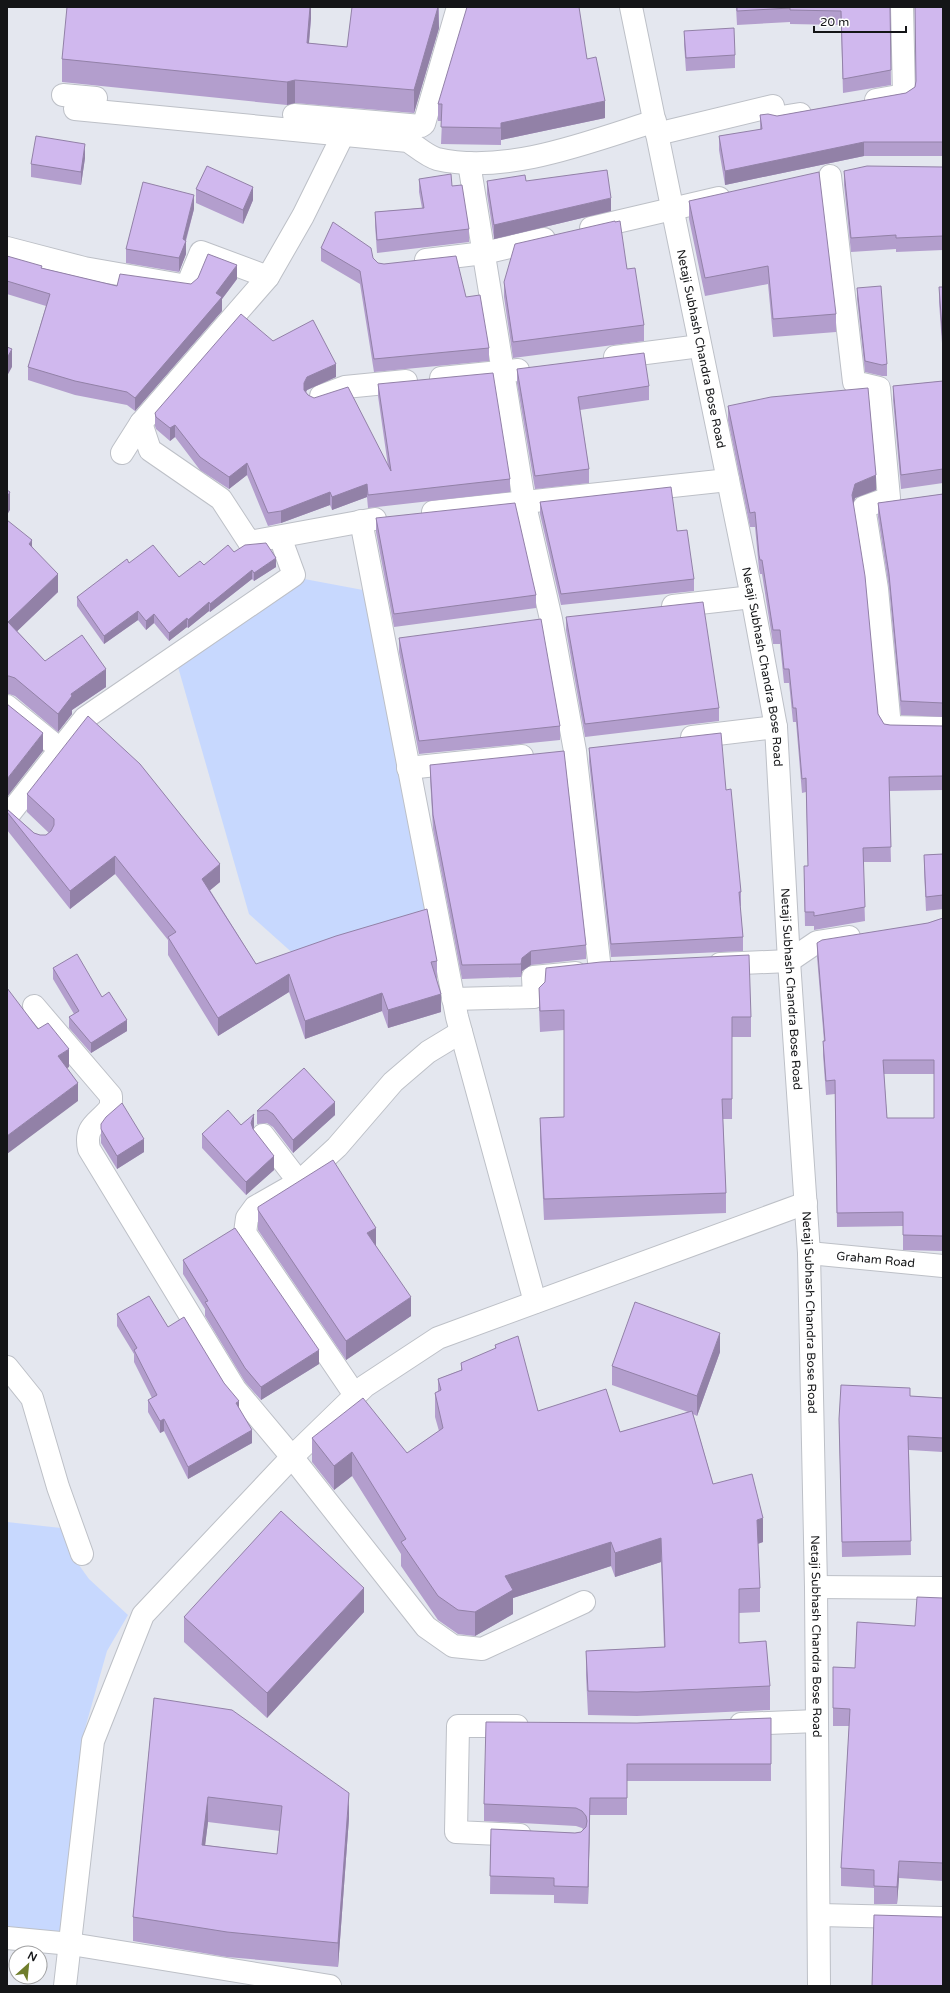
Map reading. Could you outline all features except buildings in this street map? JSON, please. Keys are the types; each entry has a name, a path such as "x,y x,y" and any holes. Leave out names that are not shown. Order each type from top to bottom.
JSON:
{"street":[{"name":"Netaji Subhash Chandra Bose Road","path":"631,7 700,346 724,408 728,480 752,597 776,727 789,961 809,1253 816,1587 820,1986"},
{"path":"858,104 904,95 902,7"},
{"path":"434,15 457,12 436,77 424,124 421,126 69,102 343,135 408,141 436,159 483,164 551,154 656,128 773,106 775,118 820,110"},
{"path":"122,453 141,423 268,277 303,216 343,135"},
{"path":"469,162 524,501 550,619 575,751 600,970"},
{"path":"807,180 852,171"},
{"path":"830,176 854,382 878,388"},
{"path":"406,262 484,253 737,194"},
{"path":"7,248 84,268 187,286 201,252 268,277"},
{"path":"598,359 700,346"},
{"path":"316,398 345,388 534,368"},
{"path":"839,392 901,387"},
{"path":"864,507 889,498 878,388"},
{"path":"141,423 150,450 221,498 249,542 361,521 392,517"},
{"path":"415,514 728,480"},
{"path":"864,507 912,500"},
{"path":"864,507 877,589 890,727 943,728"},
{"path":"361,521 453,999 535,1302"},
{"path":"14,817 60,749 85,718 294,575 280,537"},
{"path":"651,608 752,597"},
{"path":"528,622 574,617"},
{"path":"384,641 406,638"},
{"path":"7,706 60,749"},
{"path":"676,739 776,727"},
{"path":"408,768 598,748"},
{"path":"702,965 789,961 817,942 871,934"},
{"path":"453,999 534,997 533,977 624,969"},
{"path":"34,1006 111,1096 111,1107 92,1126 87,1137 89,1149 235,1388 292,1456 426,1627 453,1646 482,1649 584,1602"},
{"path":"354,1395 245,1233 247,1218 255,1207 299,1182 337,1147 392,1082 428,1052 461,1032"},
{"path":"263,1136 299,1182"},
{"path":"65,1986 93,1741 144,1615 292,1456 364,1386 438,1338 806,1203"},
{"name":"Graham Road","path":"809,1253 943,1266"},
{"path":"7,1368 32,1398 58,1487 82,1554"},
{"path":"816,1587 943,1588"},
{"path":"723,1725 817,1721"},
{"path":"536,1727 458,1726 456,1832 543,1836"},
{"path":"820,1915 943,1918"},
{"path":"7,1938 71,1944 330,1986"}],"shaded area":[{"path":"299,578 363,590 429,915 297,957 249,914 178,667"},
{"path":"7,1522 61,1528 71,1554 89,1579 128,1615 107,1651 82,1739 67,1946 7,1939"}]}
